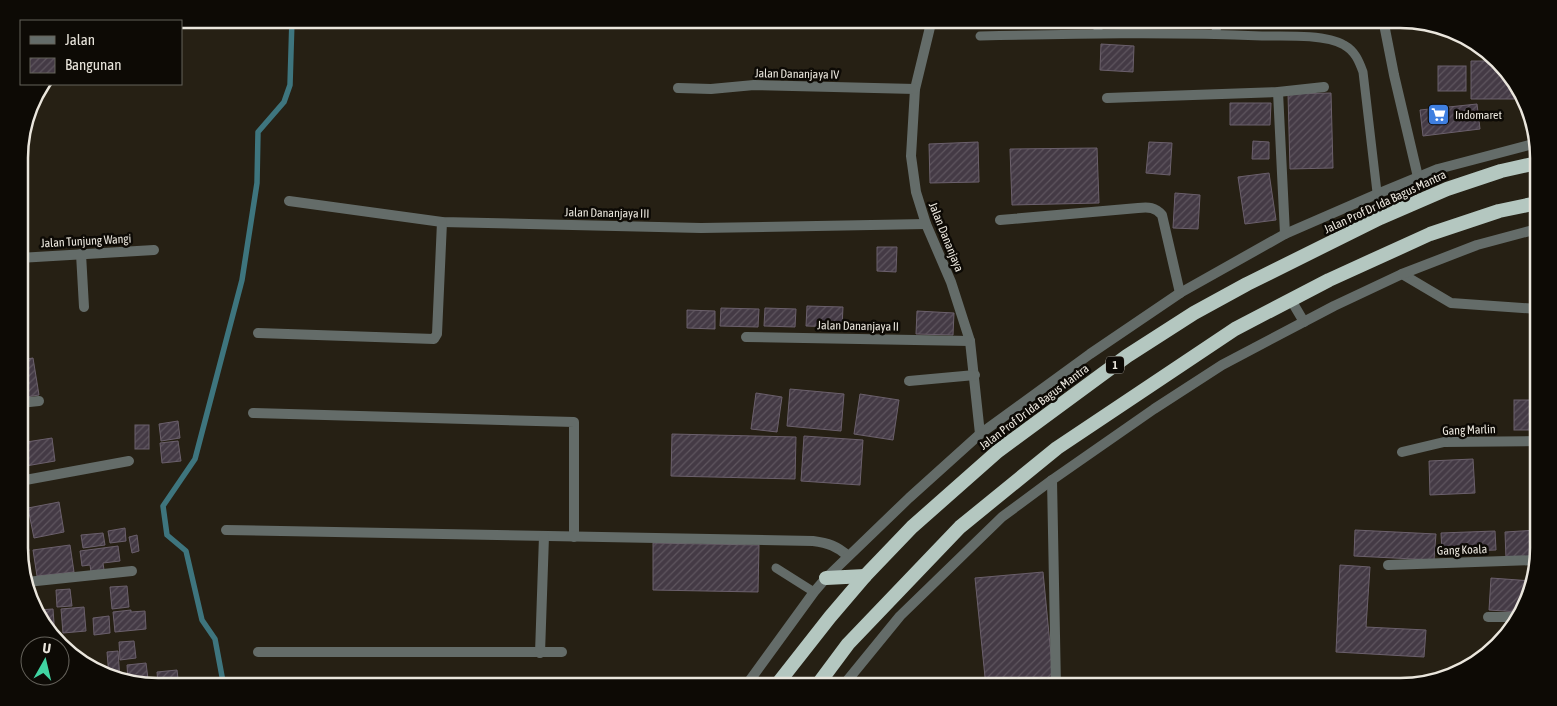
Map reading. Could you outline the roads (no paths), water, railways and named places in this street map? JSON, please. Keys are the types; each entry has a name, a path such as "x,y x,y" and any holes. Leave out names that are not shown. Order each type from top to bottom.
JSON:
{"highway":[{"name":"Jalan Prof Dr Ida Bagus Mantra","path":"782,678 865,576 912,527 998,452 1127,356 1201,309 1380,218 1447,189 1501,171 1530,165"},
{"path":"823,678 848,644 960,527 1057,448 1235,329 1329,280 1430,234 1499,211 1530,204"},
{"path":"826,578 865,576"}],"street":[{"name":"Jalan Dananjaya","path":"930,28 915,89 911,156 916,192 926,224 951,282 970,341 980,434"},
{"path":"1385,28 1418,177"},
{"name":"Jalan Dananjaya IV","path":"678,88 711,89 754,85 915,89"},
{"path":"1107,98 1278,92 1324,87"},
{"path":"1278,92 1285,234"},
{"path":"752,678 814,592 848,556 980,434 1090,354 1180,293 1285,234 1418,177 1447,167 1529,146"},
{"name":"Jalan Dananjaya III","path":"289,201 442,222 700,228 926,224"},
{"path":"1000,220 1150,207 1158,209 1162,215 1180,293"},
{"path":"258,333 434,339 436,334 442,222"},
{"path":"849,678 900,616 1002,517 1154,409 1222,365 1402,274 1477,245 1530,231"},
{"name":"Jalan Tunjung Wangi","path":"28,257 154,250"},
{"path":"81,254 84,307"},
{"path":"1402,274 1451,303 1530,309"},
{"path":"1292,300 1304,322"},
{"name":"Jalan Dananjaya II","path":"746,336 970,341"},
{"path":"909,381 974,375"},
{"path":"28,402 39,401"},
{"path":"253,413 574,422 574,537"},
{"name":"Gang Marlin","path":"1402,452 1444,442 1530,441"},
{"path":"28,480 129,462"},
{"path":"1052,480 1056,678"},
{"path":"226,530 813,541 838,546 848,556"},
{"path":"540,653 544,536"},
{"name":"Gang Koala","path":"1388,565 1529,560"},
{"path":"32,581 132,571"},
{"path":"885,604 900,616"},
{"path":"1488,616 1510,617"},
{"path":"258,652 562,652"}],"lane":[{"path":"1098,28 1098,33"},
{"path":"1216,28 1216,34"},
{"path":"980,36 1098,33 1216,34 1318,38 1344,44 1356,54 1363,72 1380,218"},
{"path":"776,568 814,592"}],"waterway":[{"path":"222,678 215,639 202,620 186,551 167,535 163,506 195,459 242,280 257,183 258,132 284,102 290,85 292,28"}],"place":[{"name":"Indomaret","path":"1439,115"}]}
